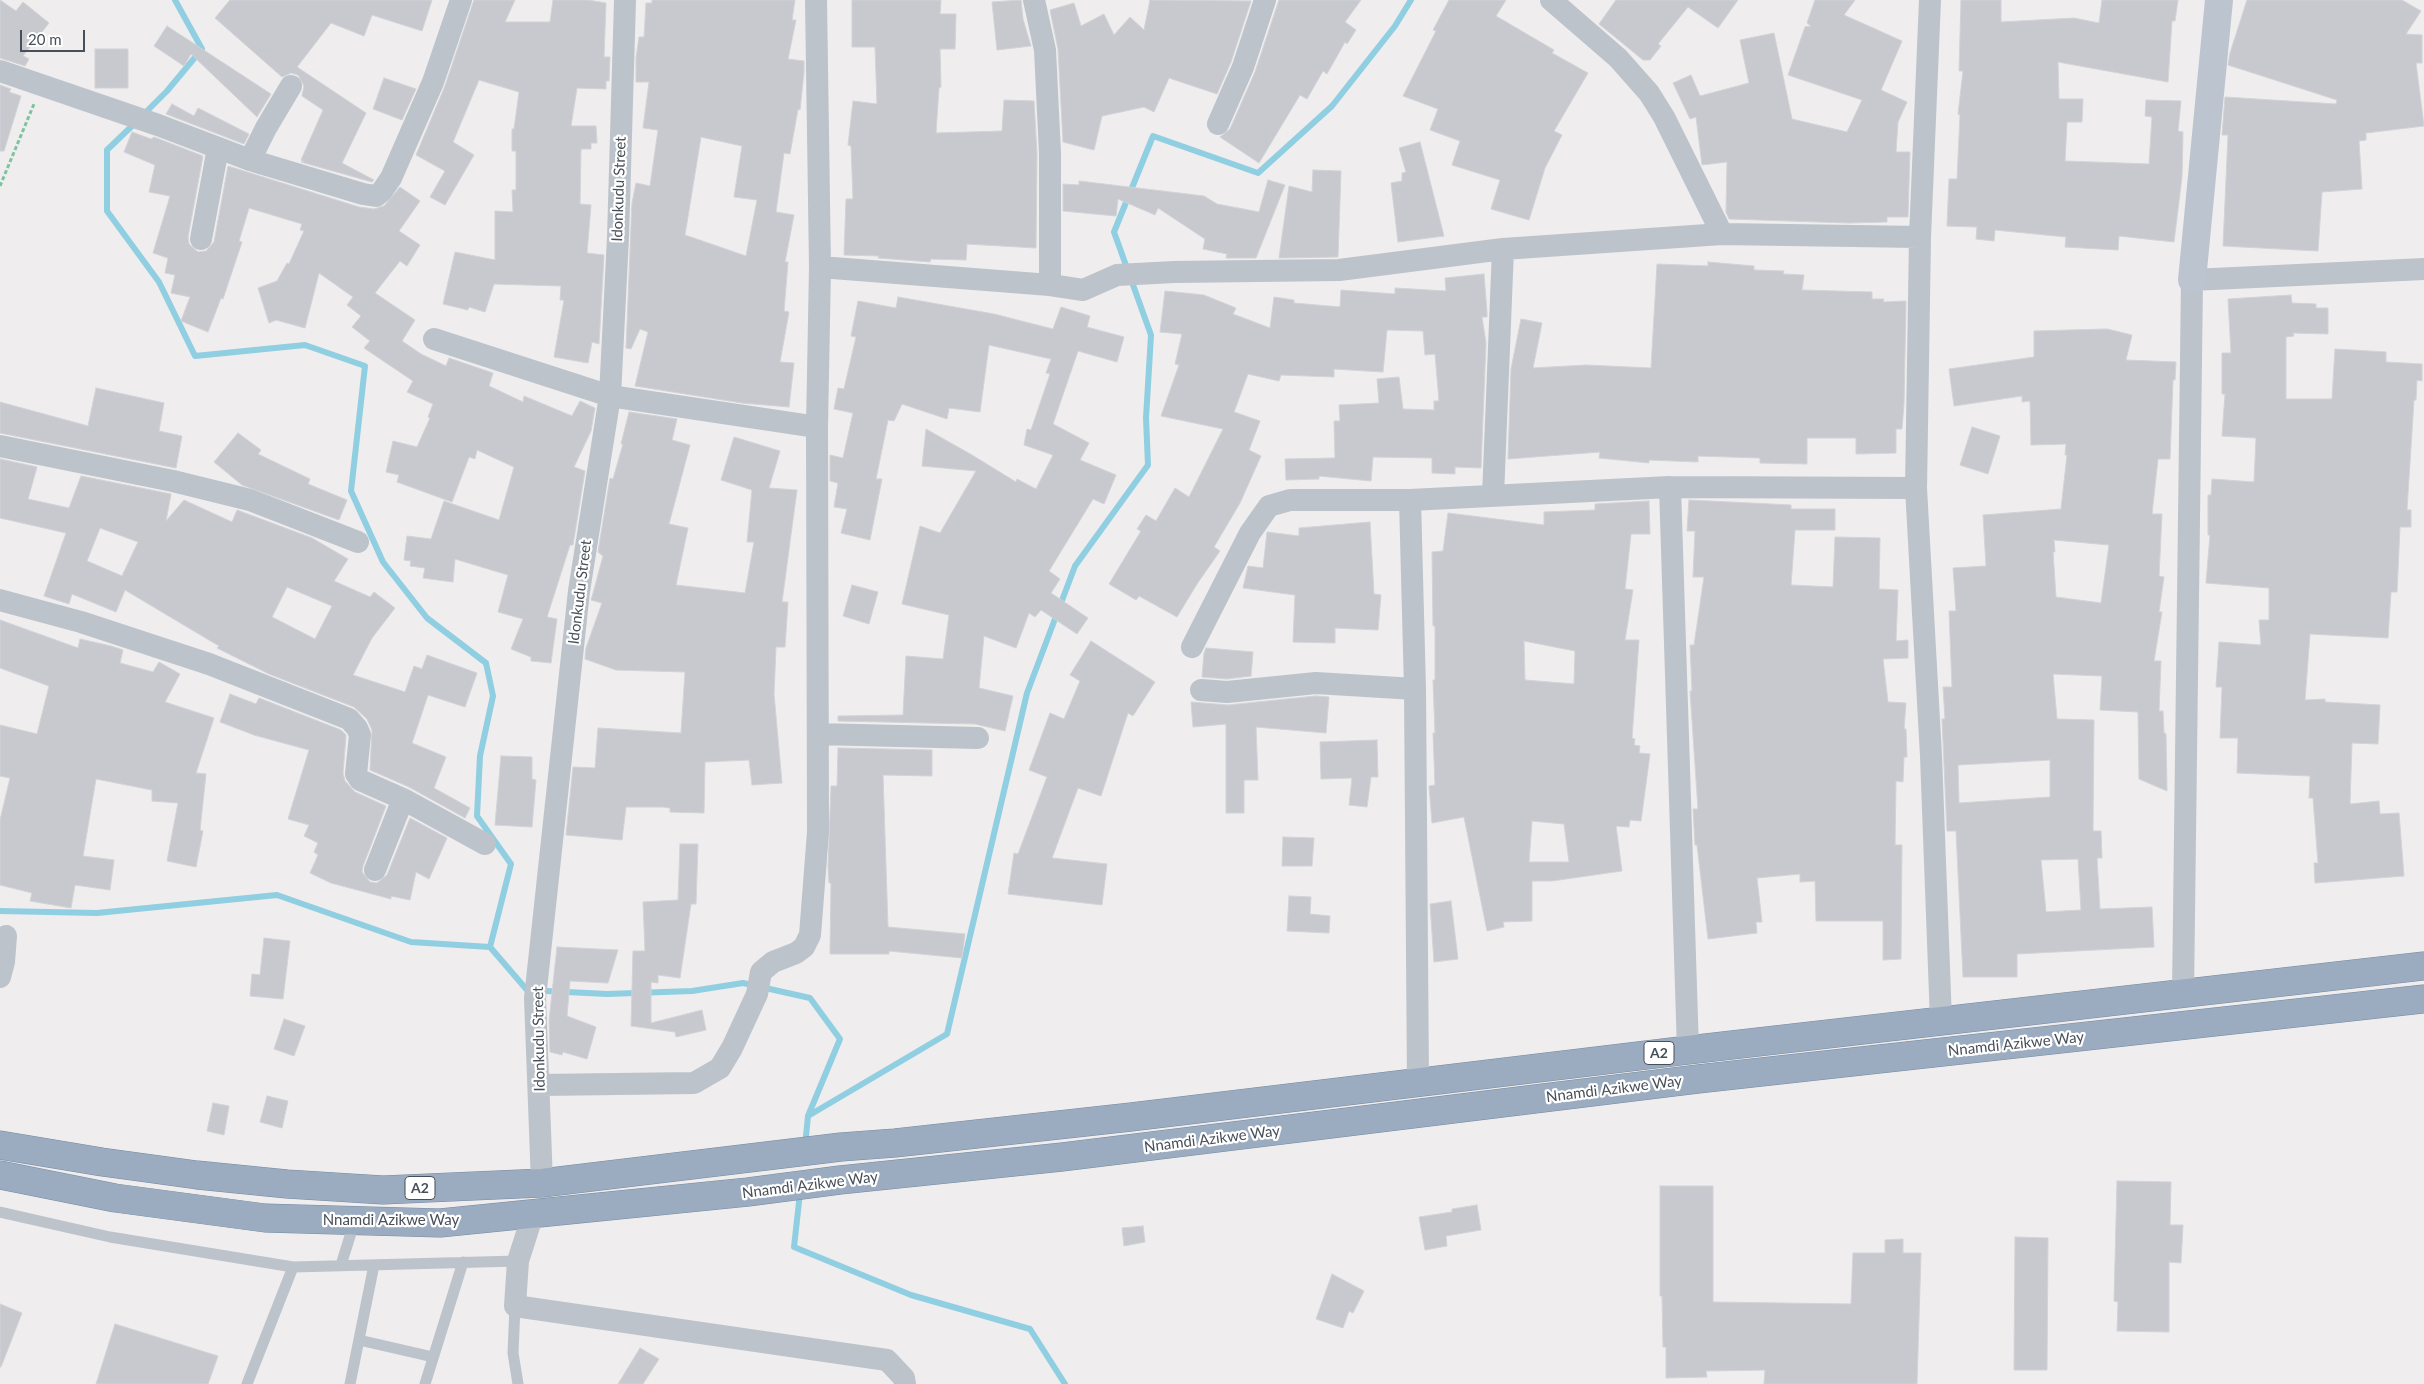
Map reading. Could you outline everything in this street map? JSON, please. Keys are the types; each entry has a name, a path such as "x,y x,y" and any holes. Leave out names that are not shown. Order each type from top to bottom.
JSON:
{"highway":[{"name":"Nnamdi Azikwe Way","path":"0,1145 121,1165 287,1184 383,1190 542,1183 841,1147 895,1143 1122,1118 1688,1050 2424,966"},
{"path":"2370,972 2373,1005"},
{"name":"Nnamdi Azikwe Way","path":"0,1175 115,1198 265,1218 440,1223 1062,1157 1688,1080 2424,999"}],"main road":[{"path":"2192,280 2218,0"}],"street":[{"path":"0,71 158,124 250,160 363,194 376,196 391,178 432,82 461,0"},
{"name":"Idonkudu Street","path":"542,1183 537,989 579,591 610,396 618,238 625,0"},
{"path":"539,1085 694,1083 720,1068 732,1048 765,967 772,962 796,953 804,947 810,935 818,832 817,427 820,267 816,0"},
{"path":"1034,0 1045,50 1050,153 1050,285"},
{"path":"1218,124 1243,67 1265,0"},
{"path":"1551,0 1618,58 1649,92 1722,234"},
{"path":"1930,0 1920,238 1916,488 1931,756 1941,1021"},
{"path":"250,160 266,128 291,86"},
{"path":"202,239 218,148"},
{"path":"820,267 1050,285 1083,290 1117,275 1174,272 1339,270 1503,249 1722,234 1920,238"},
{"path":"1492,496 1503,249"},
{"path":"2183,994 2192,280 2424,269"},
{"path":"434,339 610,396 817,427"},
{"path":"0,446 173,481 250,500 358,542"},
{"path":"1192,647 1250,533 1269,506 1290,500 1410,500 1670,487 1916,488"},
{"path":"1670,487 1688,1050"},
{"path":"1410,500 1415,690 1418,1083"},
{"path":"0,600 81,622 200,661 349,719 360,735 356,774 360,780 403,799 485,844"},
{"path":"1201,690 1227,692 1316,684 1415,690"},
{"path":"818,734 978,738"},
{"path":"375,870 403,799"},
{"path":"0,977 4,962 6,936"},
{"path":"533,1214 518,1261 515,1306 887,1360 904,1378 905,1384"}],"lane":[{"path":"0,1212 110,1237 293,1267 518,1261"},
{"path":"342,1266 355,1220"},
{"path":"425,1384 463,1262"},
{"path":"350,1384 374,1264"},
{"path":"247,1384 293,1267"},
{"path":"515,1306 513,1353 518,1384"},
{"path":"359,1340 433,1357"}],"path":[{"path":"0,186 42,85"}],"building":[{"path":"0,0 16,11 23,2 49,23 23,56 29,59 25,66 0,58"},
{"path":"230,0 432,0 422,31 372,15 364,36 331,23 297,67 366,113 342,163 374,180 372,182 301,162 304,162 301,160 323,110 302,96 304,86 298,75 291,73 282,77 215,18"},
{"path":"474,0 515,0 505,22 550,22 553,0 588,0 606,3 604,57 610,57 609,81 606,81 606,89 577,88 571,126 596,126 597,143 591,143 591,149 581,149 580,204 591,205 587,253 604,255 599,344 592,342 588,363 554,357 564,300 560,300 561,286 494,284 485,312 469,307 468,310 443,304 455,252 495,260 495,211 513,212 512,190 516,190 516,151 512,151 512,129 514,129 519,92 479,80 453,142 474,155 445,205 430,197 445,171 416,155 445,86"},
{"path":"652,0 795,0 792,20 796,20 788,59 804,61 804,72 800,110 798,109 790,154 784,153 776,212 794,215 785,262 788,262 784,311 789,312 780,362 794,363 789,407 742,403 635,386 648,332 640,329 631,349 626,348 632,203 636,183 650,186 658,130 643,128 649,82 636,82 636,58 639,37 644,37 646,3 652,3","holes":["701,137 742,146 734,197 757,200 746,256 685,235"]},
{"path":"852,0 941,0 940,14 956,14 955,49 940,49 941,87 939,88 936,133 1002,131 1004,100 1034,101 1037,153 1036,248 967,244 966,260 931,259 930,262 878,258 879,256 844,255 846,199 853,199 851,146 848,145 853,101 877,104 875,47 852,47"},
{"path":"1021,0 1023,19 1031,46 997,50 992,2"},
{"path":"1150,0 1251,1 1231,62 1217,94 1169,78 1154,112 1144,107 1102,116 1094,150 1063,142 1058,49 1050,10 1074,3 1081,26 1104,14 1114,35 1130,17 1144,30"},
{"path":"1279,0 1361,0 1345,22 1356,30 1347,44 1345,42 1327,74 1323,71 1307,99 1300,95 1259,163 1220,137 1230,129 1255,72"},
{"path":"1449,0 1506,0 1496,16 1554,50 1552,53 1588,73 1554,131 1562,135 1545,168 1529,220 1491,209 1500,180 1452,165 1460,141 1430,130 1438,109 1403,96 1436,31 1433,30"},
{"path":"1616,0 1738,0 1718,28 1688,7 1658,44 1661,46 1650,60 1643,60 1599,24"},
{"path":"1815,0 1855,0 1844,15 1902,41 1881,90 1907,102 1898,122 1896,152 1910,152 1908,217 1887,217 1887,222 1849,223 1729,219 1726,212 1727,162 1702,165 1696,117 1690,119 1673,83 1691,75 1700,96 1749,83 1740,40 1774,33 1792,119 1847,132 1862,100 1788,75 1805,27 1811,26 1807,23"},
{"path":"1961,0 2001,0 2001,22 2074,18 2099,23 2102,0 2178,0 2175,21 2172,21 2168,82 2058,62 2059,99 2083,99 2082,122 2067,122 2065,161 2149,164 2152,117 2145,116 2146,100 2181,101 2178,131 2183,132 2182,177 2174,242 2119,236 2118,250 2065,247 2066,237 1995,230 1994,241 1976,239 1977,227 1947,226 1949,179 1957,179 1960,115 1958,114 1963,71 1959,71"},
{"path":"2247,0 2402,0 2421,11 2406,34 2422,35 2422,63 2416,63 2424,126 2366,133 2366,140 2359,141 2362,189 2322,192 2318,251 2223,246 2228,135 2222,135 2225,97 2336,104 2337,100 2228,65"},
{"path":"167,26 271,94 257,117 191,54 184,66 154,46"},
{"path":"95,49 128,49 128,88 95,88"},
{"path":"384,78 416,89 402,120 373,109"},
{"path":"0,85 11,89 9,92 21,96 4,151 0,151"},
{"path":"172,104 194,116 198,108 249,134 244,144 166,114"},
{"path":"132,132 151,139 154,137 203,156 188,237 189,244 198,252 206,251 214,242 228,166 359,207 374,209 384,206 400,187 420,201 399,231 420,245 407,266 400,261 375,293 415,320 402,341 421,354 446,366 449,358 493,373 489,386 523,402 524,396 572,416 580,401 595,408 591,431 574,467 585,471 573,545 570,545 547,617 557,619 551,663 531,661 531,657 511,649 523,619 498,612 508,575 455,559 453,582 423,578 425,568 410,566 411,561 404,560 407,536 431,539 444,501 499,520 514,467 477,450 475,459 469,457 452,502 397,482 399,475 386,472 393,441 417,447 430,418 428,417 433,404 407,392 413,381 364,348 370,341 352,327 361,316 347,305 353,297 319,273 305,328 276,320 269,323 258,288 277,281 287,263 289,264 304,231 300,230 302,224 249,208 239,241 242,242 223,299 221,298 208,332 181,321 190,297 171,293 175,275 165,273 168,258 153,253 170,196 149,192 155,165 124,152"},
{"path":"1420,142 1444,236 1398,242 1391,183 1402,181 1402,173 1406,172 1399,148"},
{"path":"1313,170 1341,171 1338,257 1279,258 1289,186 1312,192"},
{"path":"1268,180 1285,185 1256,258 1226,258 1227,254 1203,249 1205,239 1158,208 1155,215 1118,199 1116,216 1063,211 1063,184 1079,185 1079,181 1204,196 1217,204 1259,212"},
{"path":"1708,262 1754,266 1754,270 1784,271 1783,274 1804,275 1802,290 1872,292 1872,299 1884,299 1883,302 1906,301 1904,404 1902,429 1896,429 1896,453 1856,454 1856,438 1807,438 1807,464 1760,463 1760,458 1698,456 1698,462 1649,460 1649,463 1599,458 1600,452 1508,459 1511,369 1521,319 1542,323 1533,368 1586,365 1651,368 1657,264 1708,266"},
{"path":"1484,274 1487,317 1482,317 1486,343 1481,468 1455,467 1455,474 1432,473 1432,458 1373,457 1371,481 1319,476 1319,479 1286,480 1285,459 1335,458 1334,421 1340,421 1339,405 1379,403 1377,379 1399,377 1403,409 1434,410 1434,401 1439,401 1435,354 1425,355 1423,331 1387,330 1383,372 1334,369 1334,377 1281,375 1279,381 1248,374 1234,412 1260,421 1249,450 1261,456 1240,503 1214,547 1220,551 1177,617 1139,596 1136,600 1109,584 1141,531 1137,529 1146,515 1156,521 1175,488 1189,497 1223,429 1161,416 1179,365 1175,364 1182,334 1160,332 1165,291 1204,295 1236,308 1233,314 1270,328 1274,297 1294,300 1294,303 1340,307 1341,290 1395,294 1395,288 1446,291 1445,278"},
{"path":"2291,295 2292,303 2316,304 2316,308 2328,308 2328,334 2293,333 2294,336 2286,337 2286,399 2332,399 2335,349 2386,352 2386,362 2422,364 2422,381 2417,380 2416,400 2414,400 2407,510 2411,510 2411,527 2400,527 2397,592 2391,592 2388,638 2310,634 2305,700 2325,699 2325,702 2380,705 2378,744 2352,743 2350,804 2379,801 2380,814 2399,813 2404,876 2315,883 2314,863 2318,863 2313,798 2309,798 2310,776 2237,773 2238,738 2220,738 2222,687 2216,687 2219,642 2261,645 2259,620 2269,620 2269,588 2206,583 2210,535 2208,535 2208,495 2211,495 2212,479 2254,482 2256,438 2222,436 2225,394 2222,394 2222,353 2231,353 2228,299"},
{"path":"898,297 994,314 1053,329 1061,307 1090,316 1087,327 1124,337 1117,362 1078,351 1053,424 1089,443 1080,460 1116,475 1104,504 1093,499 1049,571 1060,579 1051,593 1088,618 1077,634 1041,610 1035,617 1029,613 1016,648 984,636 979,688 1013,696 1005,731 975,724 838,721 838,716 903,715 906,656 943,659 949,615 902,604 920,526 940,533 976,471 922,466 926,429 1016,482 1017,479 1036,489 1053,455 1024,445 1027,429 1031,430 1050,374 1046,373 1051,359 989,345 980,412 949,408 947,419 902,404 894,421 888,420 876,479 882,479 870,540 841,533 847,509 834,507 838,483 830,481 830,455 843,458 853,413 834,409 838,388 844,389 856,337 851,336 858,301 896,308"},
{"path":"2107,329 2132,335 2126,360 2176,362 2175,380 2173,380 2170,459 2158,459 2152,514 2162,514 2159,576 2164,577 2159,612 2162,612 2154,661 2161,661 2159,711 2163,711 2164,733 2166,734 2167,791 2139,779 2138,712 2100,710 2102,676 2053,674 2057,719 2094,720 2093,831 2101,831 2102,858 2097,858 2100,909 2152,907 2154,947 2017,954 2017,977 1963,977 1956,831 1947,831 1942,719 1945,719 1943,687 1952,687 1949,611 1956,611 1953,568 1986,566 1983,515 2061,509 2067,455 2065,455 2066,444 2031,445 2030,401 2022,402 2022,396 1954,406 1949,369 2034,357 2034,331","holes":["2054,540 2109,545 2101,603 2056,597","2050,760 2050,797 1959,803 1958,765","2078,859 2081,910 2046,912 2041,860"]},
{"path":"96,388 164,403 159,431 182,436 176,468 0,433 0,402 88,426"},
{"path":"629,412 677,419 672,440 690,445 669,524 688,528 676,585 745,593 754,542 747,542 752,490 721,480 734,437 780,451 769,488 797,490 782,602 788,602 785,647 776,647 774,694 782,783 752,785 749,760 705,762 704,813 670,812 670,808 663,807 626,807 622,840 566,835 573,767 595,768 598,728 681,733 685,672 616,670 585,659 586,648 602,603 591,600 603,556 598,552 610,478 613,479 623,444 621,444"},
{"path":"1972,427 2000,436 1988,474 1960,465"},
{"path":"238,433 261,450 258,454 310,479 308,484 347,500 339,520 242,485 214,462"},
{"path":"0,459 37,467 28,499 69,508 81,476 171,494 166,521 184,500 232,522 237,510 312,538 348,559 334,581 370,597 374,592 395,608 372,638 353,675 405,692 414,666 422,669 427,655 477,673 465,707 428,695 412,743 446,757 434,788 470,808 465,818 409,787 370,770 372,730 367,719 354,707 269,674 217,648 219,646 125,590 116,612 72,594 69,604 44,596 66,533 0,518","holes":["100,528 138,542 122,576 87,561","287,587 332,606 315,639 272,617"]},
{"path":"1689,500 1791,505 1791,509 1835,509 1835,530 1795,530 1791,585 1833,587 1835,537 1880,538 1879,589 1898,590 1896,641 1908,640 1908,658 1883,659 1888,702 1906,703 1904,729 1906,729 1907,757 1904,757 1903,782 1896,781 1895,845 1902,845 1901,959 1883,960 1883,921 1816,921 1815,881 1800,882 1800,874 1757,878 1762,922 1756,922 1757,933 1708,939 1697,845 1695,845 1693,809 1698,809 1690,691 1692,691 1690,645 1694,645 1704,577 1693,577 1695,531 1687,531"},
{"path":"1649,501 1650,534 1631,534 1625,589 1633,590 1625,640 1639,640 1632,738 1635,739 1634,745 1640,746 1639,753 1650,754 1641,821 1630,820 1629,827 1616,826 1622,871 1552,881 1532,881 1532,921 1503,922 1504,927 1487,931 1464,817 1432,823 1429,786 1435,785 1433,680 1435,680 1435,626 1433,626 1432,552 1443,551 1448,513 1544,525 1544,512 1595,510 1595,504","holes":["1524,641 1575,651 1574,684 1525,680","1532,821 1564,824 1569,862 1529,862"]},
{"path":"1370,522 1374,594 1381,595 1378,630 1335,628 1335,643 1293,642 1295,595 1243,588 1248,566 1263,568 1267,532 1299,536 1299,528"},
{"path":"852,585 878,592 869,624 843,616"},
{"path":"0,620 78,648 80,639 111,646 123,650 120,663 153,672 159,662 180,674 165,702 214,718 196,773 206,774 200,830 203,831 196,867 167,861 178,803 152,801 152,790 96,779 83,856 114,860 110,890 75,885 71,908 30,901 32,893 0,885 0,820 10,778 0,776 0,725 37,734 49,686 0,668"},
{"path":"1091,641 1155,682 1133,716 1128,713 1101,796 1078,788 1052,858 1107,864 1102,905 1008,894 1014,853 1018,854 1047,777 1029,770 1050,713 1064,719 1080,681 1070,675"},
{"path":"1206,648 1253,652 1251,676 1227,679 1202,677"},
{"path":"230,694 256,704 259,698 341,730 346,735 343,773 345,781 355,792 386,806 363,866 362,872 370,882 377,883 387,875 410,818 447,838 429,879 416,872 410,900 391,896 391,899 331,883 310,873 318,855 314,852 318,843 304,836 309,825 288,819 309,750 254,735 220,722"},
{"path":"1316,696 1329,697 1326,733 1256,727 1258,780 1244,780 1244,813 1226,813 1226,724 1193,727 1191,702 1228,705"},
{"path":"1377,740 1378,777 1371,777 1367,807 1349,805 1352,778 1321,779 1320,742"},
{"path":"838,748 932,750 932,776 883,775 888,927 965,934 962,958 889,951 889,954 830,954 831,883 829,883 828,867 831,786 837,786"},
{"path":"501,756 532,757 532,779 536,780 532,827 495,825"},
{"path":"1283,837 1314,838 1312,866 1282,866"},
{"path":"680,844 698,844 696,904 691,904 680,978 658,975 658,983 651,982 651,1023 702,1010 706,1030 676,1037 675,1032 631,1026 633,951 645,951 643,902 678,900"},
{"path":"1289,896 1311,897 1310,914 1330,916 1329,933 1287,931"},
{"path":"1451,901 1458,959 1434,962 1430,904"},
{"path":"264,938 290,941 283,999 250,996 252,974 260,975"},
{"path":"557,947 618,950 608,983 570,981 567,1016 596,1027 587,1059 563,1052 562,1055 550,1052 549,1021"},
{"path":"284,1019 305,1026 294,1056 274,1049"},
{"path":"267,1096 288,1101 282,1128 260,1122"},
{"path":"213,1103 229,1106 224,1135 207,1131"},
{"path":"2117,1181 2171,1182 2170,1225 2183,1225 2181,1263 2169,1262 2169,1332 2117,1331 2118,1302 2114,1301"},
{"path":"1660,1186 1713,1186 1713,1302 1851,1304 1853,1253 1885,1253 1885,1240 1903,1239 1903,1253 1921,1253 1917,1384 1764,1384 1765,1370 1706,1371 1707,1377 1666,1378 1666,1347 1663,1347 1662,1296 1660,1296"},
{"path":"1477,1205 1481,1230 1446,1236 1447,1246 1425,1250 1419,1217 1452,1212 1452,1209"},
{"path":"1143,1226 1145,1242 1124,1246 1122,1228"},
{"path":"2015,1237 2048,1238 2047,1370 2014,1370"},
{"path":"1332,1274 1364,1291 1353,1313 1349,1311 1343,1328 1316,1319"},
{"path":"0,1304 22,1313 1,1367 0,1367"},
{"path":"115,1324 218,1356 208,1384 96,1384"},
{"path":"640,1348 659,1359 643,1384 618,1384"}],"waterway":[{"path":"144,114 167,91 202,49 175,0"},
{"path":"808,1116 947,1034 1027,693 1075,566 1148,465 1146,418 1151,335 1114,232 1153,136 1258,173 1332,106 1395,26 1411,0"},
{"path":"135,123 107,150 107,211 159,282 195,356 305,345 365,366 351,491 383,562 427,618 486,663 493,696 480,756 477,816 511,864 490,947 527,990 607,994 692,991 743,983 810,998 840,1039 808,1116 805,1146"},
{"path":"0,911 97,913 277,895 411,942 490,947"},
{"path":"800,1193 794,1247 911,1295 1030,1329 1065,1384"}]}
